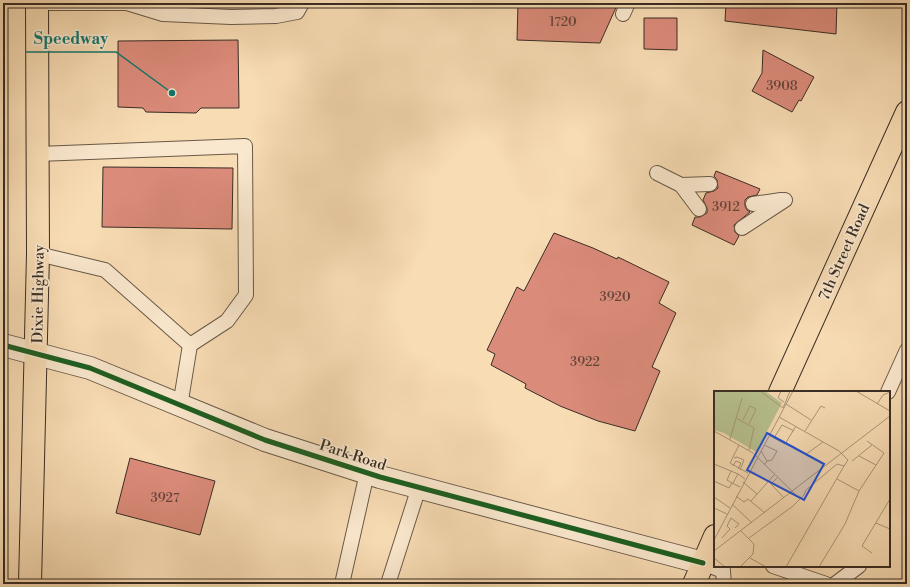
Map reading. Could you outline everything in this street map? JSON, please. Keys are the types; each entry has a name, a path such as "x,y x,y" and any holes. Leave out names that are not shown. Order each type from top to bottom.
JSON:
{"main road":[{"name":"Dixie Highway","path":"30,584 37,355 37,3"},
{"name":"7th Street Road","path":"780,391 907,112"},
{"path":"694,584 714,538"}],"street":[{"name":"Park Road","path":"3,345 90,368 265,440 367,473 703,563"}],"lane":[{"path":"37,3 127,3 163,14 239,17 276,16 297,12 302,3"},
{"path":"38,154 246,146 246,295 227,320 190,345 180,406"},
{"path":"657,173 681,185 699,209"},
{"path":"681,185 710,184"},
{"path":"742,228 785,200 754,204"},
{"path":"38,254 105,270 190,345"},
{"path":"888,391 907,350"},
{"path":"342,584 367,473"},
{"path":"388,584 419,487"},
{"path":"703,563 726,574"},
{"path":"776,567 826,584"},
{"path":"835,584 858,567"}],"building":[{"path":"518,3 618,3 600,43 517,40"},
{"path":"726,3 837,3 836,34 725,21"},
{"path":"644,18 677,18 677,50 644,49"},
{"path":"238,40 239,108 201,108 196,113 146,112 143,108 118,107 118,41"},
{"path":"763,50 814,77 801,101 799,100 792,112 752,91 762,73"},
{"path":"103,167 233,168 232,229 102,227"},
{"path":"716,171 760,189 757,195 748,197 745,200 745,206 750,212 734,225 735,232 739,236 734,245 692,225 695,217 700,217 707,213 707,208 703,200 706,193 714,191 718,188 717,180 714,176"},
{"path":"554,233 617,259 618,257 669,282 659,303 676,313 652,367 660,371 635,431 598,421 560,406 525,388 526,384 491,365 495,354 487,350 517,287 524,291"},
{"path":"130,458 215,481 200,535 116,513"}],"cycle path":[{"path":"3,345 90,368 265,440 380,477 703,563"}],"place":[{"name":"Speedway","path":"172,93"}]}
